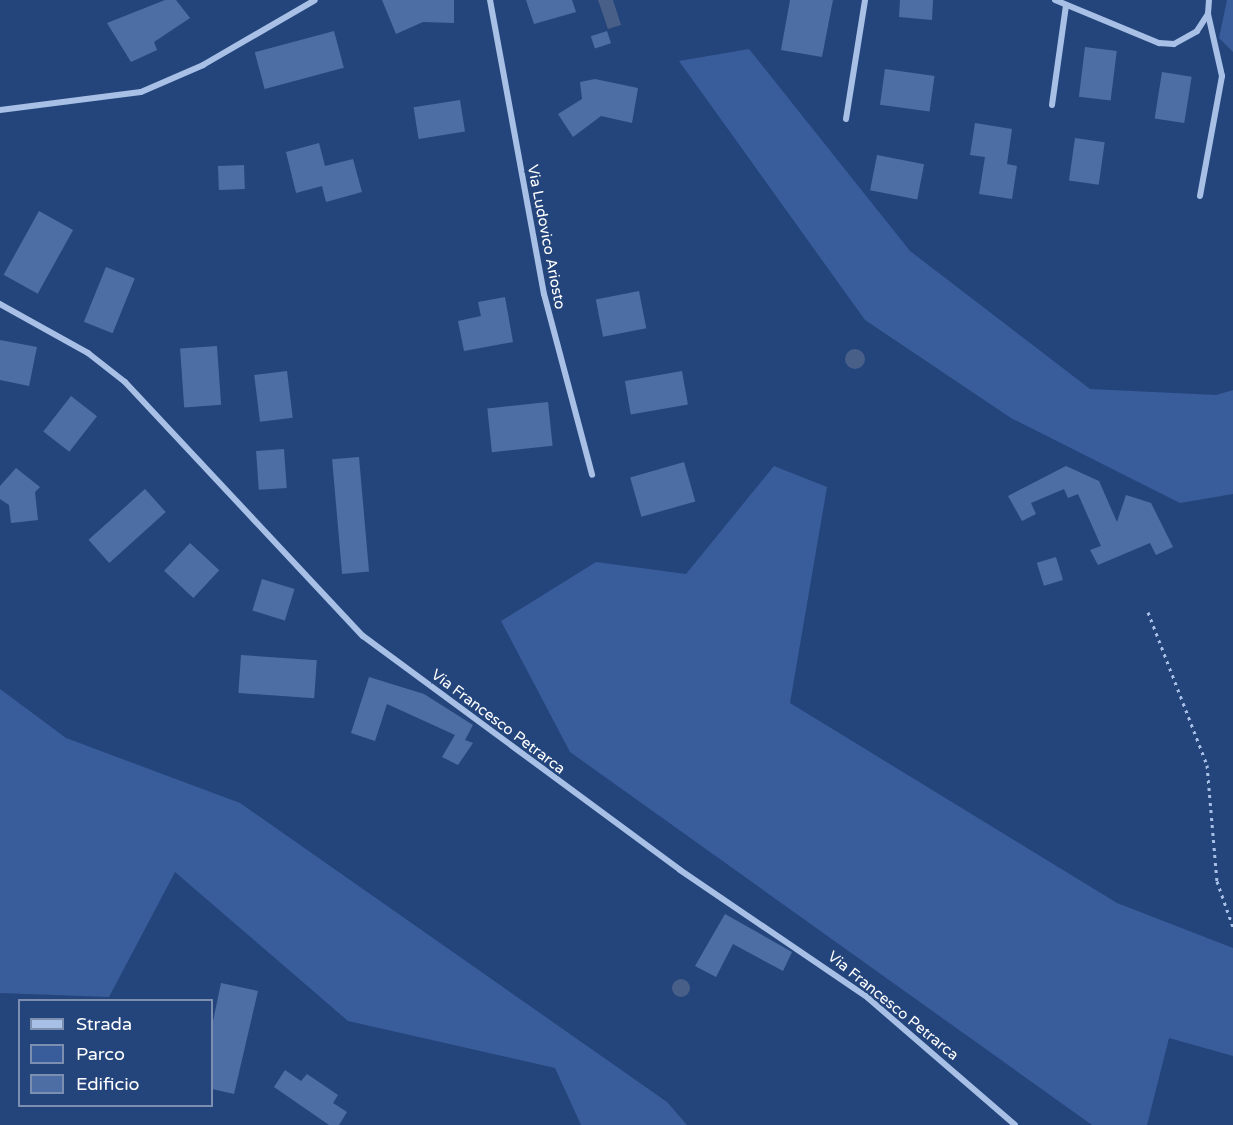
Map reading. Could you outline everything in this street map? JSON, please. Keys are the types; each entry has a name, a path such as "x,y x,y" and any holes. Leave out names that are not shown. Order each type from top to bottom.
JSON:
{"street":[{"path":"0,110 141,92 203,65 315,0"},
{"name":"Via Ludovico Ariosto","path":"490,0 544,294 592,475"},
{"path":"846,119 865,0"},
{"path":"1055,0 1159,43 1189,39 1208,14"},
{"path":"1200,196 1222,76 1208,14 1209,0"},
{"path":"1052,105 1066,5"},
{"name":"Via Francesco Petrarca","path":"0,304 88,353 125,382 363,636 680,870 868,999 1016,1125"}],"path":[{"path":"1149,612 1208,765 1218,881 1233,927"}],"green space":[{"path":"1227,0 1233,0 1233,52 1219,38"},
{"path":"749,49 910,251 1090,389 1216,395 1233,390 1233,494 1180,503 1011,418 865,320 679,61"},
{"path":"774,466 827,487 790,703 1117,903 1233,948 1233,1056 1169,1038 1147,1125 1092,1125 570,752 501,621 596,562 686,574"},
{"path":"0,689 66,738 240,803 667,1102 687,1125 581,1125 555,1068 348,1021 175,872 109,997 0,993"}],"shaded area":[{"path":"598,0 613,0 621,25 608,29"},
{"path":"851,349 859,349 865,355 865,363 859,369 851,369 845,363 845,355"},
{"path":"681,979 687,982 690,988 687,994 681,997 675,994 672,988 675,982"}],"building":[{"path":"165,0 176,0 190,18 154,42 157,50 131,62 107,23"},
{"path":"382,0 454,0 454,23 423,22 396,34"},
{"path":"526,0 572,0 576,12 534,24"},
{"path":"790,0 833,0 822,57 781,50"},
{"path":"900,0 933,0 932,20 899,17"},
{"path":"334,31 344,68 265,89 255,52"},
{"path":"607,31 611,43 595,49 591,36"},
{"path":"1085,47 1117,51 1111,101 1079,97"},
{"path":"885,69 935,76 930,112 880,105"},
{"path":"1162,72 1192,77 1184,123 1155,118"},
{"path":"595,79 638,88 632,123 601,116 573,137 558,114 582,99 580,82"},
{"path":"460,100 465,132 419,139 414,107"},
{"path":"975,123 1012,129 1007,164 1017,166 1012,199 979,194 985,157 970,155"},
{"path":"1075,138 1105,142 1099,185 1069,181"},
{"path":"319,143 325,166 353,159 362,192 326,202 322,186 296,193 286,152"},
{"path":"877,155 924,164 917,199 870,190"},
{"path":"244,165 245,189 219,190 218,166"},
{"path":"39,211 73,230 38,294 4,275"},
{"path":"106,267 135,279 113,333 84,322"},
{"path":"639,291 646,328 603,337 596,299"},
{"path":"505,297 513,342 464,351 458,321 481,316 478,302"},
{"path":"0,340 37,347 29,386 0,380"},
{"path":"217,346 221,405 184,407 180,349"},
{"path":"287,371 293,418 260,422 254,375"},
{"path":"682,371 688,404 631,415 625,381"},
{"path":"71,396 97,416 69,452 43,431"},
{"path":"548,402 553,446 492,452 487,408"},
{"path":"284,449 287,488 259,490 256,451"},
{"path":"359,457 369,572 342,574 332,459"},
{"path":"684,462 695,501 641,517 630,477"},
{"path":"1066,466 1099,481 1117,522 1126,495 1151,503 1173,547 1156,555 1150,543 1098,565 1090,550 1101,546 1078,494 1068,498 1064,489 1031,503 1036,514 1022,521 1008,496"},
{"path":"16,468 40,487 35,492 38,520 11,523 9,505 0,499 0,486"},
{"path":"145,489 166,512 109,563 89,540"},
{"path":"190,543 219,570 193,598 164,571"},
{"path":"1056,557 1063,580 1044,586 1037,563"},
{"path":"262,579 295,589 285,620 252,611"},
{"path":"241,655 317,660 314,698 238,693"},
{"path":"369,677 424,694 473,725 465,740 473,743 458,765 442,757 455,735 387,704 375,741 351,733"},
{"path":"725,914 792,952 783,971 733,944 716,977 695,966"},
{"path":"221,983 258,991 234,1094 213,1089 213,1021"},
{"path":"285,1070 301,1081 307,1074 338,1095 333,1103 347,1112 339,1125 329,1125 274,1087"}]}
